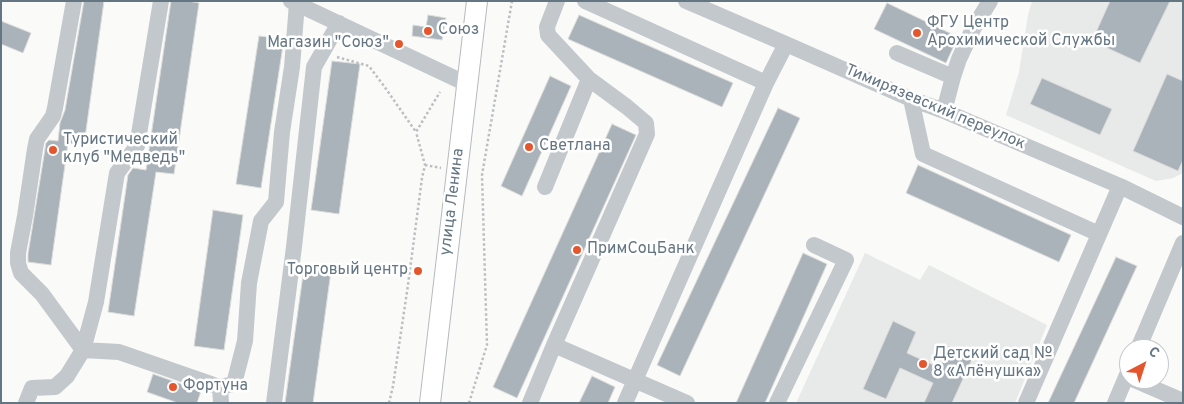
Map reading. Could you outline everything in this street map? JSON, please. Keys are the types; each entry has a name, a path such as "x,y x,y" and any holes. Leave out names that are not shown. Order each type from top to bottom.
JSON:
{"main road":[{"name":"улица Ленина","path":"430,403 476,1"}],"street":[{"path":"74,1 53,116 38,139 35,149 18,253 21,273 42,294 84,350 119,352 220,395 234,384 245,341 249,283 261,221 276,202 282,132 292,67 294,2 467,84"},
{"path":"26,403 32,388 55,388 68,376 84,350 96,302 117,173 136,146 161,1"},
{"path":"530,403 648,134 646,123 589,79 548,34 547,27 558,1"},
{"path":"585,1 766,83"},
{"name":"Тимирязевский переулок","path":"686,1 714,7 786,44 911,99 944,111 1120,186 1183,217"},
{"path":"944,111 959,59 972,29 990,1"},
{"path":"274,403 314,68 339,23"},
{"path":"625,403 766,83 786,44"},
{"path":"897,53 953,77"},
{"path":"545,187 589,79"},
{"path":"911,99 923,154 1099,234"},
{"path":"1026,403 1120,186"},
{"path":"1142,339 1183,243"},
{"path":"777,403 846,260 814,245"},
{"path":"554,345 686,403"},
{"path":"1115,403 1122,389"},
{"path":"1157,389 1183,401"}],"path":[{"path":"469,403 487,345 482,175 512,1"},
{"path":"322,52 369,66 416,132 425,165 389,403"},
{"path":"416,132 440,92"},
{"path":"425,165 444,168"},
{"path":"476,174 482,175"}],"shaded area":[{"path":"1032,1 1183,1 1183,172 1181,174 1173,178 1156,181 1006,115 1019,72"},
{"name":"Детский сад № 8 «Алёнушка»","path":"865,253 920,280 929,265 1047,325 1015,403 796,403"}],"building":[{"path":"84,1 104,1 84,145 68,143 51,265 28,262 46,143 49,140 58,141"},
{"path":"171,1 199,3 174,174 156,172 134,316 108,312 128,175 133,168 146,170"},
{"path":"1110,1 1170,1 1140,63 1092,41"},
{"name":"ФГУ Центр Арохимической Службы","path":"887,3 958,37 946,63 874,29"},
{"name":"Союз","path":"428,15 446,18 442,40 412,36 413,25 426,27"},
{"path":"579,15 733,83 722,107 568,39"},
{"path":"1,21 31,33 23,53 1,44"},
{"path":"259,36 284,39 261,188 236,184"},
{"path":"332,61 360,64 339,214 311,210"},
{"path":"1167,74 1183,81 1183,160 1178,171 1133,151"},
{"path":"550,76 571,86 522,196 501,186"},
{"path":"1042,78 1112,109 1100,135 1030,104"},
{"path":"778,108 800,118 680,376 657,365"},
{"path":"612,124 636,135 517,398 493,387"},
{"path":"918,165 1071,235 1059,262 906,193"},
{"path":"213,210 243,215 224,350 194,346"},
{"path":"803,253 827,264 765,403 736,403"},
{"path":"1116,257 1137,266 1074,403 1048,403"},
{"path":"304,268 331,271 313,403 285,403"},
{"path":"893,321 916,332 907,353 940,368 949,346 973,357 952,403 924,403 933,383 900,368 886,399 863,389"},
{"name":"Фортуна","path":"153,374 201,391 197,403 178,403 147,392"},
{"path":"592,376 615,387 608,403 579,403"}],"place":[{"name":"Союз","path":"428,31"},
{"name":"ФГУ Центр Арохимической Службы","path":"917,33"},
{"name":"Магазин \"Союз\"","path":"399,44"},
{"name":"Светлана","path":"529,147"},
{"name":"Туристический клуб \"Медведь\"","path":"53,150"},
{"name":"ПримСоцБанк","path":"577,250"},
{"name":"Торговый центр","path":"418,271"},
{"name":"Детский сад № 8 «Алёнушка»","path":"923,364"},
{"name":"Фортуна","path":"173,387"}]}
